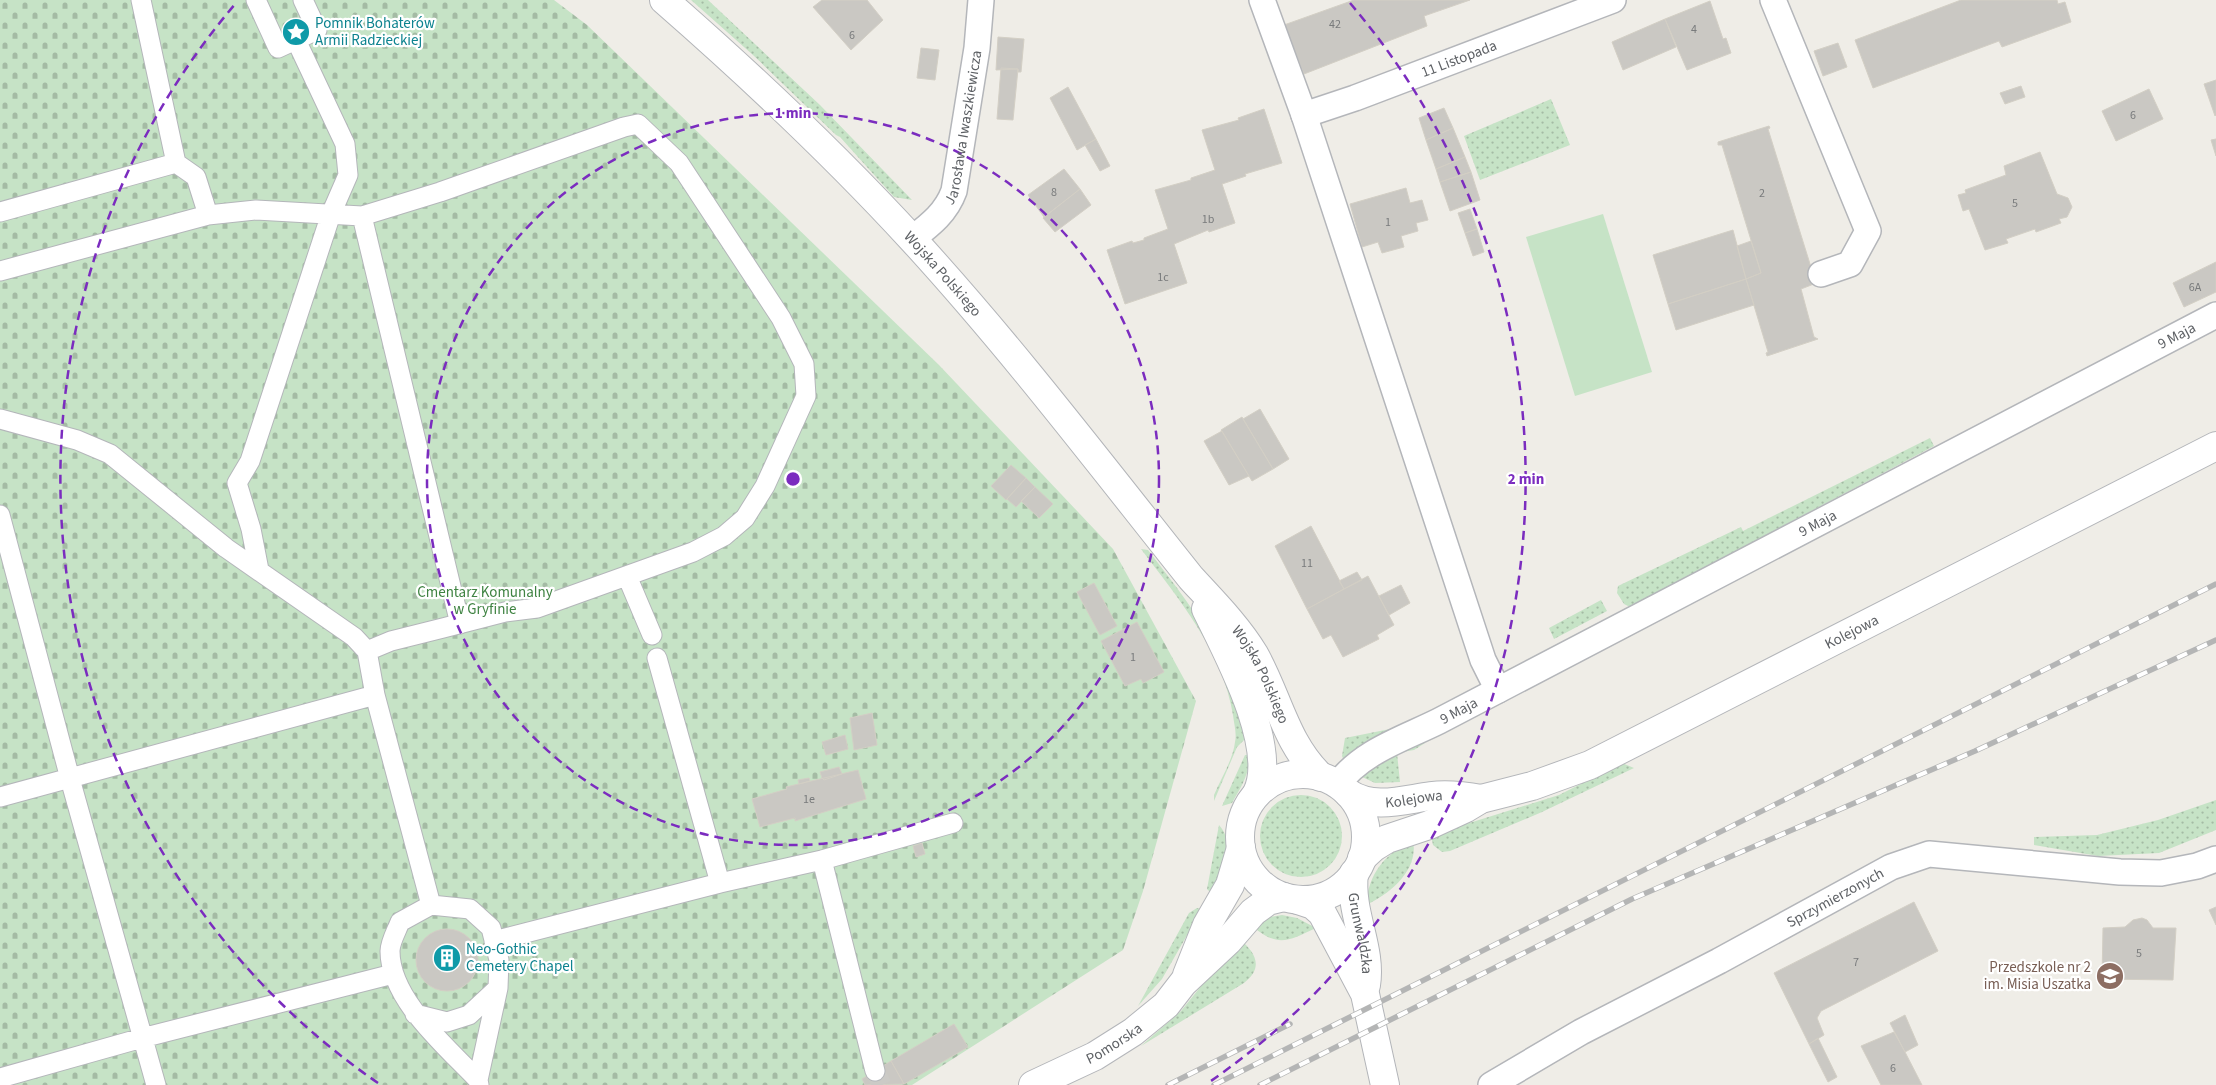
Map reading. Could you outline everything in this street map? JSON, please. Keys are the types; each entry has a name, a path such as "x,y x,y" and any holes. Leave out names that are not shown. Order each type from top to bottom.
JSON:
{"main road":[{"name":"Wojska Polskiego","path":"664,0 774,99 912,239 1015,360 1191,578 1229,619 1253,653 1267,679 1296,748 1307,764 1335,785"},
{"name":"Kolejowa","path":"1358,866 1374,847 1387,839 1429,825 1481,799 1532,786 1590,764 2216,446"},
{"name":"Wojska Polskiego","path":"1191,578 1243,687 1264,760 1263,773 1257,793"},
{"path":"1310,774 1335,785 1355,802 1364,824 1365,841 1358,866 1342,886 1326,895 1307,900 1291,898 1264,887 1246,865 1241,848 1240,831 1244,815 1257,793 1276,780 1287,776 1310,774"},
{"name":"Kolejowa","path":"1335,785 1368,802 1383,803 1432,796 1463,796 1481,799"},
{"name":"Pomorska","path":"1184,983 1207,925 1230,885 1241,848"},
{"name":"Grunwaldzka","path":"1358,866 1354,909 1368,970 1365,994"},
{"name":"Grunwaldzka","path":"1291,898 1313,905 1322,913 1365,994 1385,1085"},
{"name":"Pomorska","path":"1032,1085 1117,1043 1156,1014 1184,983 1228,941 1253,912 1268,901 1291,898"}],"street":[{"path":"141,0 176,163 196,177 208,215"},
{"path":"256,0 278,48 317,30 303,0"},
{"name":"Jarosława Iwaszkiewicza","path":"912,239 940,216 949,204 954,191 977,48 980,0"},
{"path":"1262,0 1304,115 1483,660 1498,690"},
{"name":"11 Listopada","path":"1304,115 1355,98 1613,0"},
{"path":"1773,0 1868,231 1850,264 1821,274"},
{"path":"259,570 251,529 237,483 250,461 331,214 348,175 345,144 296,40"},
{"path":"0,271 208,215 256,210 362,216 440,192 624,126 638,124 680,163 781,318 804,364 806,396 765,486 745,518 724,536 693,552 537,608 505,612 391,641 367,651"},
{"path":"0,212 176,163"},
{"path":"362,216 460,624"},
{"name":"9 Maja","path":"1335,785 1352,768 1387,745 1418,732 2216,315"},
{"path":"0,419 77,440 110,454 226,548 354,637 367,651 375,695 431,905"},
{"path":"0,515 70,778 156,1085"},
{"path":"627,576 652,636"},
{"path":"657,658 720,882"},
{"path":"0,797 375,695"},
{"path":"494,941 720,882 822,860 953,823"},
{"name":"Sprzymierzonych","path":"1491,1085 1581,1032 1728,956 1891,866 1928,854 2128,872 2161,872 2197,866 2216,859"},
{"path":"822,860 874,1071"},
{"path":"431,905 470,909 491,928 499,960 498,988 479,1082 414,1014 394,974 390,950 400,922 431,905"},
{"path":"0,1078 142,1038 394,974"},
{"path":"414,1014 447,1022 469,1016 498,988"}],"green space":[{"name":"Cmentarz Komunalny w Gryfinie","path":"0,0 554,0 587,25 939,365 1113,549 1196,701 1143,891 1123,950 912,1085 0,1085"},
{"path":"691,0 708,0 820,105 912,200 894,197 840,137"},
{"path":"1551,99 1570,145 1480,180 1464,136"},
{"path":"1603,214 1652,372 1575,396 1526,237"},
{"path":"1930,438 1934,446 1630,607 1624,604 1617,593 1618,586 1741,527 1743,531"},
{"path":"1141,549 1148,550 1203,626 1221,663 1248,736 1237,747 1214,801 1214,795 1229,762 1236,739 1228,692 1210,648 1198,627"},
{"path":"1601,600 1607,611 1554,639 1549,628"},
{"path":"1400,727 1344,761 1342,756 1345,738"},
{"path":"1421,737 1425,743 1414,750 1397,753 1400,782 1375,783 1360,776"},
{"path":"1245,755 1249,755 1249,762 1244,780 1232,803 1222,806"},
{"path":"1622,763 1634,768 1542,812 1450,851 1442,852 1433,845 1431,835 1559,795"},
{"path":"1293,795 1309,795 1324,802 1335,813 1342,828 1339,852 1330,865 1309,877 1293,877 1278,870 1267,859 1260,844 1260,828 1267,813 1278,802"},
{"path":"2216,800 2216,830 2159,853 2098,856 2034,845 2034,837 2097,835 2158,820"},
{"path":"1219,825 1225,833 1228,850 1223,868 1211,893 1207,889"},
{"path":"1413,841 1414,852 1412,862 1401,880 1393,888 1366,905 1371,883 1380,866 1394,852"},
{"path":"1197,908 1202,909 1162,979 1138,1006 1189,913"},
{"path":"1282,915 1297,918 1316,928 1290,939 1276,940 1261,933 1252,926 1265,918"},
{"path":"1239,939 1250,949 1255,960 1256,966 1250,977 1244,983 1141,1046 1181,1011"}],"building":[{"path":"822,0 867,0 883,20 851,50 813,7"},
{"path":"1354,0 1470,0 1424,16 1427,26 1304,74 1284,25"},
{"path":"1961,0 2057,0 2058,4 2065,2 2071,22 2002,47 1999,41 1873,88 1855,40"},
{"path":"1710,1 1723,39 1726,38 1731,53 1687,70 1665,19"},
{"path":"1665,19 1676,47 1623,70 1612,42"},
{"path":"998,37 1024,39 1021,72 1018,72 1018,69 996,70"},
{"path":"1838,43 1847,67 1823,76 1814,51"},
{"path":"921,48 939,50 935,80 917,78"},
{"path":"1001,68 1018,69 1013,120 997,119"},
{"path":"2216,80 2216,115 2215,116 2204,84"},
{"path":"2021,86 2025,97 2005,104 2000,93"},
{"path":"1068,87 1096,139 1077,150 1050,98"},
{"path":"2149,89 2163,119 2116,141 2102,111"},
{"path":"1444,108 1453,128 1426,140 1419,118"},
{"path":"1264,109 1282,163 1245,174 1246,176 1222,184 1235,223 1209,232 1208,230 1174,244 1187,283 1125,304 1107,250 1132,241 1133,243 1144,240 1144,238 1168,229 1155,190 1191,180 1191,178 1215,170 1202,130 1239,120 1238,118"},
{"path":"1769,126 1770,128 1768,129 1815,280 1819,282 1801,289 1814,337 1818,339 1767,356 1766,353 1768,352 1746,279 1761,273 1722,145 1718,145 1718,142"},
{"path":"1453,128 1465,157 1436,169 1426,140"},
{"path":"1096,139 1110,166 1100,171 1085,145"},
{"path":"2216,139 2216,156 2211,140"},
{"path":"2040,152 2057,194 2068,198 2072,207 2067,217 2059,219 2061,223 2036,232 2035,229 2006,239 2008,243 1985,250 1969,209 1963,211 1958,195 1966,193 1965,190 2006,175 2004,166"},
{"path":"1465,157 1471,172 1440,182 1436,169"},
{"path":"1064,169 1080,189 1044,217 1028,195"},
{"path":"1471,172 1480,200 1450,211 1440,182"},
{"path":"1406,188 1410,203 1422,200 1428,220 1416,223 1418,231 1401,236 1404,247 1382,253 1378,242 1362,247 1350,204"},
{"path":"1080,189 1091,205 1055,232 1043,218"},
{"path":"1470,209 1477,229 1465,233 1458,213"},
{"path":"1477,229 1484,252 1473,256 1465,233"},
{"path":"1733,230 1746,279 1668,304 1653,255"},
{"path":"1751,241 1761,273 1746,279 1737,246"},
{"path":"2216,262 2216,292 2184,307 2173,283"},
{"path":"1746,279 1754,305 1676,330 1668,304"},
{"path":"1260,409 1289,459 1273,469 1243,419"},
{"path":"1242,417 1273,469 1252,481 1221,430"},
{"path":"1222,431 1249,476 1229,485 1204,441"},
{"path":"1011,465 1026,478 1006,500 991,486"},
{"path":"1026,478 1035,487 1016,507 1007,499"},
{"path":"1035,487 1053,504 1039,518 1021,501"},
{"path":"1311,526 1344,589 1307,609 1275,546"},
{"path":"1357,572 1362,580 1344,589 1339,581"},
{"path":"1368,576 1394,625 1377,635 1379,639 1343,657 1331,635 1323,639 1307,609"},
{"path":"1094,583 1117,626 1100,635 1077,592"},
{"path":"1401,585 1410,603 1389,615 1379,596"},
{"path":"1137,622 1164,672 1143,683 1141,679 1125,686 1101,641"},
{"path":"872,713 877,745 854,750 850,718"},
{"path":"845,735 848,749 826,755 822,742"},
{"path":"839,767 842,774 824,780 822,778 820,772"},
{"path":"858,770 866,799 795,821 795,818 760,827 752,799 787,789 786,787"},
{"path":"809,778 810,781 799,784 798,780"},
{"path":"922,843 925,854 916,857 913,846"},
{"path":"1914,902 1938,951 1821,1011 1817,1018 1824,1035 1809,1044 1774,973"},
{"path":"2216,907 2216,925 2209,910"},
{"path":"2142,918 2147,920 2153,928 2176,928 2173,980 2102,979 2103,928 2125,927 2133,920"},
{"name":"Neo-Gothic Cemetery Chapel","path":"441,929 453,929 469,938 476,948 478,960 476,972 469,982 453,991 441,991 430,986 421,977 416,966 416,954 421,943 430,934"},
{"path":"1905,1015 1918,1045 1905,1052 1890,1023"},
{"path":"954,1024 968,1047 904,1084 891,1061"},
{"path":"1894,1032 1922,1085 1881,1085 1861,1046"},
{"path":"1818,1038 1837,1077 1828,1082 1809,1044"},
{"path":"891,1061 904,1084 865,1085 862,1079"}],"tunnel":[{"path":"875,1071 882,1085"}],"railway":[{"path":"1214,1085 2216,584"},
{"path":"1260,1085 1632,899 1975,751 2216,640"},
{"path":"1168,1085 1290,1024"}],"place":[{"name":"Pomnik Bohaterów Armii Radzieckiej","path":"296,32"},
{"name":"Neo-Gothic Cemetery Chapel","path":"447,958"},
{"name":"Przedszkole nr 2 im. Misia Uszatka","path":"2110,976"}]}
